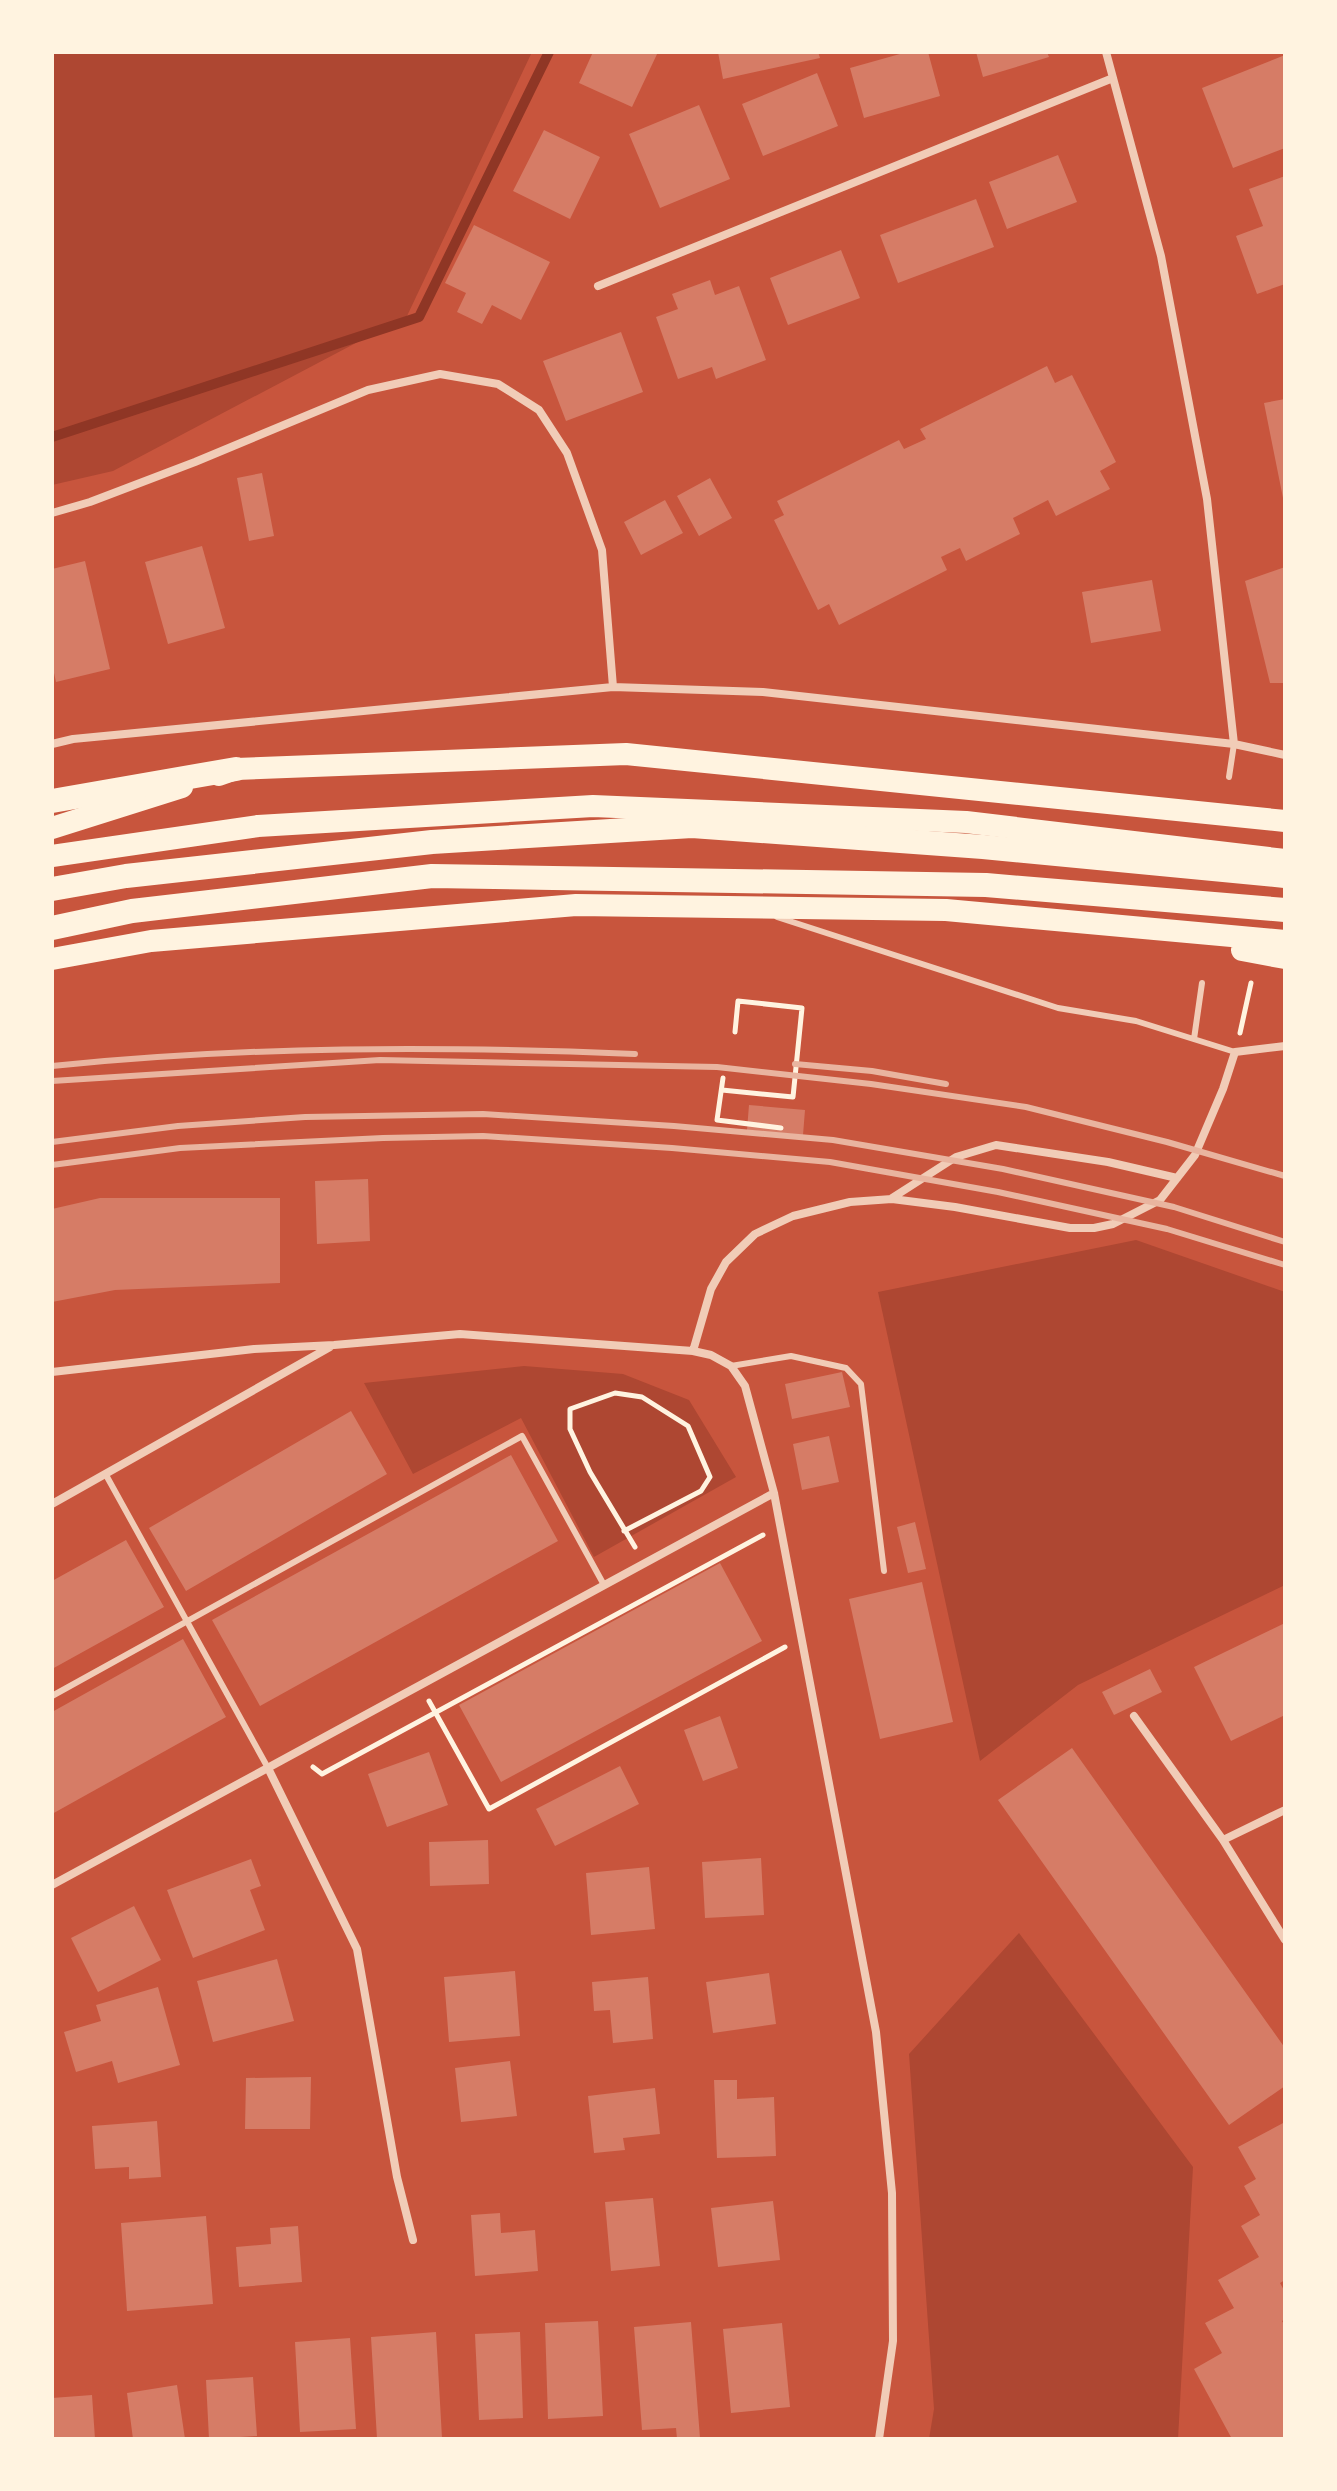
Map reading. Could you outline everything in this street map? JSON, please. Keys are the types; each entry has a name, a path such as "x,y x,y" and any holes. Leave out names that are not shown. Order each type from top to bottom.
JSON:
{"highway":[{"path":"52,801 236,769 626,754 1285,821"},
{"path":"52,828 236,769"},
{"path":"52,856 258,826 593,806 966,822 1285,860"},
{"path":"52,889 126,876 432,842 692,826 983,847 1285,876"},
{"path":"1246,855 1285,853"},
{"path":"52,928 132,911 432,876 986,885 1285,910"},
{"path":"52,959 151,941 576,905 946,910 1285,941"},
{"path":"1118,927 1285,958"}],"street":[{"path":"1106,52 1151,210 1207,499 1234,744"},
{"path":"598,286 1113,78"},
{"path":"52,513 182,467 368,390 440,374 498,384 539,410 567,453 602,550 613,687"},
{"path":"52,744 135,733 613,687 763,692 1234,744 1285,755"},
{"path":"693,1351 711,1289 726,1262 755,1234 793,1216 829,1206 892,1199 1070,1228 1094,1228 1113,1224 1160,1200 1195,1155 1235,1052 1285,1046"},
{"path":"892,1199 956,1157 996,1145 1108,1162 1177,1178"},
{"path":"52,1372 254,1349 460,1334 693,1351 711,1355 731,1366 745,1386 782,1525 876,2032 891,2178 893,2341 879,2439"},
{"path":"52,1504 334,1345"},
{"path":"52,1885 774,1493"},
{"path":"1134,1716 1223,1840 1285,1940"},
{"path":"268,1768 357,1949 397,2177 413,2240"},
{"path":"1223,1840 1285,1810"}],"lane":[{"path":"1229,777 1234,744"},
{"path":"747,908 1058,1008 1136,1021 1235,1052"},
{"path":"1194,1039 1202,983"},
{"path":"731,1366 791,1356 846,1368 861,1384 884,1571"},
{"path":"52,1696 522,1436 604,1585"},
{"path":"106,1475 268,1768"}],"path":[{"path":"1235,1052 1251,983"},
{"path":"722,1090 793,1097 802,1008 738,1001 735,1032"},
{"path":"723,1078 717,1120 781,1128"},
{"path":"624,1531 701,1491 710,1477 688,1426 642,1397 615,1393 570,1409 570,1429 590,1472 624,1531 636,1548"},
{"path":"295,1754 322,1774 782,1525"},
{"path":"421,1686 489,1809 801,1637"}],"shaded area":[{"path":"52,52 532,52 407,316 113,471 52,485"},
{"path":"1136,1240 1285,1292 1285,1585 1078,1685 980,1761 878,1292"},
{"path":"524,1366 623,1374 689,1400 736,1477 594,1557 521,1418 413,1474 364,1383"},
{"path":"1019,1933 1193,2167 1178,2439 929,2439 934,2409 909,2054"}],"building":[{"path":"593,52 658,52 632,107 579,83"},
{"path":"718,52 818,52 820,58 723,79"},
{"path":"907,52 928,52 940,96 864,118 850,68"},
{"path":"976,52 1047,52 1049,57 983,77"},
{"path":"1285,55 1285,148 1233,168 1202,88"},
{"path":"817,73 838,126 763,156 742,104"},
{"path":"699,105 730,179 660,208 629,134"},
{"path":"544,130 600,157 570,219 513,191"},
{"path":"1058,155 1077,202 1007,229 989,182"},
{"path":"1285,176 1285,284 1257,294 1236,236 1263,226 1249,189"},
{"path":"976,199 994,247 898,283 880,235"},
{"path":"474,225 550,262 521,320 492,305 482,324 457,312 466,293 445,283"},
{"path":"841,250 860,298 788,325 770,278"},
{"path":"710,280 715,295 739,286 766,360 716,379 712,367 678,379 656,317 678,309 672,294"},
{"path":"621,332 643,392 566,421 543,361"},
{"path":"1047,366 1055,383 1072,375 1116,462 1100,471 1110,489 1056,516 1048,500 1013,518 1020,534 966,561 960,548 941,557 947,570 839,625 829,604 818,610 774,520 784,515 777,501 899,440 904,449 926,439 920,429"},
{"path":"1285,399 1285,503 1284,503 1264,403"},
{"path":"262,473 274,536 249,541 237,478"},
{"path":"710,478 732,518 699,536 677,496"},
{"path":"665,500 683,533 641,555 624,522"},
{"path":"202,546 225,628 168,644 145,562"},
{"path":"85,561 110,669 56,682 52,664 52,569"},
{"path":"1285,567 1285,683 1270,683 1245,581"},
{"path":"1152,580 1161,631 1091,643 1082,592"},
{"path":"749,1105 805,1110 803,1135 747,1130"},
{"path":"368,1179 370,1241 317,1244 315,1181"},
{"path":"100,1198 280,1198 280,1283 115,1290 52,1302 52,1209"},
{"path":"842,1372 850,1407 792,1419 785,1384"},
{"path":"351,1411 387,1474 186,1591 149,1528"},
{"path":"829,1436 839,1482 802,1490 793,1444"},
{"path":"511,1455 558,1541 260,1706 212,1620"},
{"path":"915,1522 926,1569 908,1573 897,1527"},
{"path":"126,1540 164,1607 52,1669 52,1581"},
{"path":"720,1563 762,1641 501,1782 459,1705"},
{"path":"922,1582 953,1722 880,1739 849,1599"},
{"path":"1285,1623 1285,1715 1231,1741 1194,1667"},
{"path":"183,1639 226,1717 52,1814 52,1712"},
{"path":"1150,1669 1162,1692 1114,1715 1102,1692"},
{"path":"720,1716 738,1768 703,1781 684,1730"},
{"path":"1072,1748 1285,2048 1285,2086 1229,2125 998,1800"},
{"path":"429,1752 448,1805 387,1827 368,1774"},
{"path":"620,1766 639,1804 555,1846 536,1809"},
{"path":"488,1840 489,1884 430,1886 429,1842"},
{"path":"761,1858 764,1915 705,1918 702,1862"},
{"path":"251,1859 261,1886 250,1890 265,1930 193,1958 167,1890"},
{"path":"649,1867 655,1929 591,1935 586,1873"},
{"path":"134,1906 161,1960 98,1992 71,1938"},
{"path":"277,1959 294,2021 213,2042 197,1981"},
{"path":"515,1971 520,2036 449,2042 444,1977"},
{"path":"769,1973 776,2024 713,2033 706,1982"},
{"path":"648,1977 653,2039 613,2043 610,2010 594,2011 592,1982"},
{"path":"158,1987 180,2065 118,2083 112,2061 76,2072 64,2032 101,2021 96,2005"},
{"path":"510,2061 517,2116 461,2122 455,2068"},
{"path":"311,2077 310,2129 245,2129 246,2078"},
{"path":"714,2080 737,2080 737,2099 774,2097 776,2156 717,2158"},
{"path":"655,2088 660,2134 623,2138 625,2150 594,2153 588,2096"},
{"path":"157,2121 161,2177 129,2179 129,2167 95,2169 92,2126"},
{"path":"1285,2122 1285,2280 1280,2283 1285,2292 1285,2319 1282,2321 1285,2326 1285,2439 1232,2439 1194,2369 1222,2353 1205,2323 1234,2308 1218,2280 1259,2257 1241,2226 1260,2215 1244,2186 1256,2179 1238,2147"},
{"path":"653,2198 660,2266 611,2271 605,2202"},
{"path":"773,2201 780,2260 718,2267 711,2208"},
{"path":"500,2213 501,2233 535,2230 538,2271 475,2276 471,2215"},
{"path":"206,2216 213,2304 127,2311 121,2223"},
{"path":"298,2226 302,2282 239,2287 236,2247 271,2244 270,2228"},
{"path":"598,2321 603,2416 548,2419 545,2323"},
{"path":"691,2322 700,2438 677,2439 676,2428 642,2430 634,2327"},
{"path":"782,2323 790,2407 731,2413 723,2329"},
{"path":"436,2332 442,2438 377,2439 371,2337"},
{"path":"520,2332 523,2418 479,2420 475,2334"},
{"path":"350,2338 356,2429 300,2432 295,2342"},
{"path":"253,2377 257,2436 209,2439 206,2380"},
{"path":"177,2385 185,2439 133,2439 127,2393"},
{"path":"92,2395 95,2439 52,2439 52,2398"}],"waterway":[{"path":"52,437 419,317 549,52"}],"railway":[{"path":"52,1066 271,1051 489,1050 635,1054"},
{"path":"52,1081 380,1060 717,1067 871,1084 1026,1107 1167,1142 1285,1176"},
{"path":"795,1064 872,1071 946,1084"},
{"path":"52,1142 178,1126 305,1117 483,1114 674,1126 833,1140 1003,1169 1174,1207 1285,1242"},
{"path":"52,1165 180,1148 383,1138 483,1136 672,1148 830,1162 998,1192 1167,1229 1285,1265"}]}
